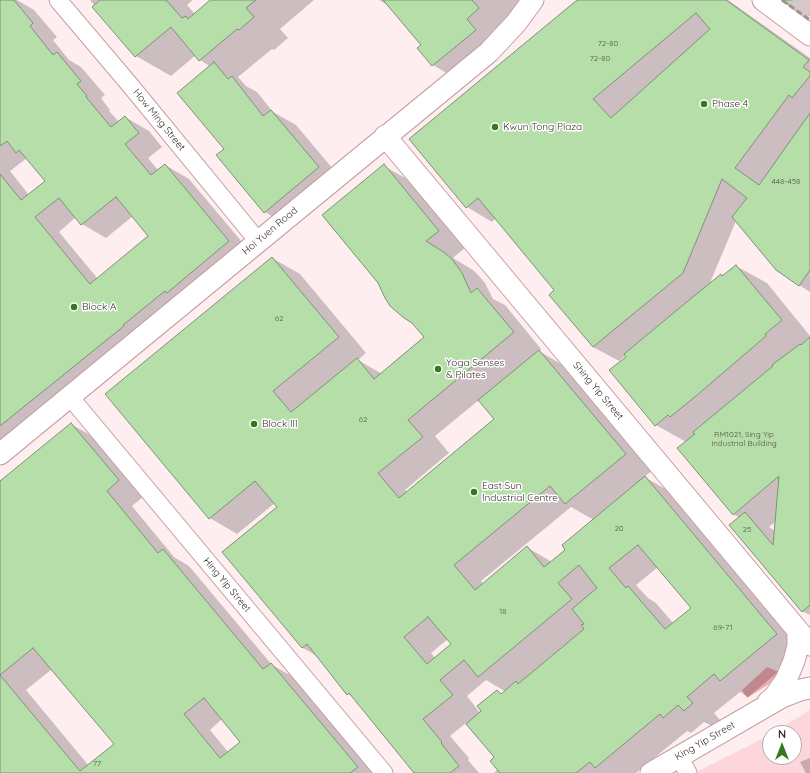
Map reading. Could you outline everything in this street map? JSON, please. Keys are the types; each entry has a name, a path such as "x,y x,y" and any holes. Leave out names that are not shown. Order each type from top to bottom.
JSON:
{"main road":[{"name":"Hoi Yuen Road","path":"0,454 489,52 516,23 533,0"},
{"path":"763,0 810,35"},
{"name":"Shing Yip Street","path":"385,136 804,638"},
{"name":"King Yip Street","path":"651,773 683,765 760,709 774,696 786,680 794,661 798,646 804,638"},
{"name":"King Yip Street","path":"760,709 782,697 810,688"}],"street":[{"name":"How Ming Street","path":"58,0 258,241"},
{"name":"Hing Yip Street","path":"70,397 384,773"}],"shaded area":[{"path":"767,667 779,672 769,684 747,698 742,690"},
{"path":"810,710 810,773 694,773 762,739 762,765 802,765 802,725 786,725"}],"building":[{"path":"0,0 14,0 33,23 30,26 53,55 57,52 81,81 77,84 111,127 125,116 139,133 125,144 151,175 165,164 229,241 167,293 165,291 0,426 0,174 21,200 45,181 19,150 16,153 7,141 0,146","holes":["116,197 148,236 90,284 35,217 59,198 81,225"]},
{"path":"100,0 166,0 182,18 186,16 188,19 210,0 256,0 246,8 254,17 239,30 237,29 199,61 171,27 135,57 92,7"},
{"path":"383,0 472,0 479,8 467,19 476,30 432,66 417,48 421,45"},
{"path":"577,0 726,0 809,60 803,67 810,72 810,76 792,98 789,95 735,168 759,185 810,113 810,270 799,286 776,270 732,217 747,198 722,179 683,273 593,347 549,295 554,290 478,198 466,208 409,139","holes":["696,13 710,29 611,118 593,99"]},
{"path":"783,0 808,0 799,12"},
{"path":"214,62 228,79 232,76 263,116 271,110 319,167 264,213 216,155 224,149 177,93"},
{"path":"384,164 439,231 426,241 452,259 462,273 471,293 477,288 514,332 408,420 423,437 378,473 399,498 494,419 478,400 539,350 626,454 565,504 550,486 454,565 475,590 527,546 544,567 565,550 562,545 645,476 777,634 720,681 714,674 687,697 693,703 684,711 678,705 663,718 660,714 595,768 590,762 576,773 500,773 490,761 494,757 466,724 481,711 477,706 497,690 501,694 516,681 518,684 584,629 581,625 584,624 572,609 597,588 579,565 558,583 572,599 478,677 464,660 440,680 453,695 423,719 459,766 450,773 414,773 349,693 347,695 307,644 302,648 222,552 277,507 255,481 209,519 105,394 272,257 339,337 273,391 291,412 357,358 374,379 424,337 412,323 390,306 378,283 322,215","holes":["638,545 691,608 665,629 628,586 626,588 609,568","428,617 451,644 427,664 404,637"]},
{"path":"736,265 782,320 765,334 766,336 696,396 670,417 668,415 655,426 609,370 626,357 624,354 694,296 721,274 722,276"},
{"path":"810,337 810,605 802,612 729,525 745,512 773,545 779,476 733,515 677,448 695,434 693,432 773,366 772,365"},
{"path":"71,423 119,480 107,491 158,553 163,549 263,669 271,663 358,767 350,773 0,773 0,675 0,481","holes":["33,648 114,744 80,771 0,675","204,698 240,742 220,758 184,714"]}],"tunnel":[{"path":"793,0 810,13"}],"railway":[{"path":"782,0 810,20"}],"place":[{"name":"Phase 4","path":"704,104"},
{"name":"Kwun Tong Plaza","path":"495,127"},
{"name":"Block A","path":"74,307"},
{"name":"Yoga Senses & Pilates","path":"438,369"},
{"name":"Block III","path":"254,424"},
{"name":"East Sun Industrial Centre","path":"474,492"}]}
